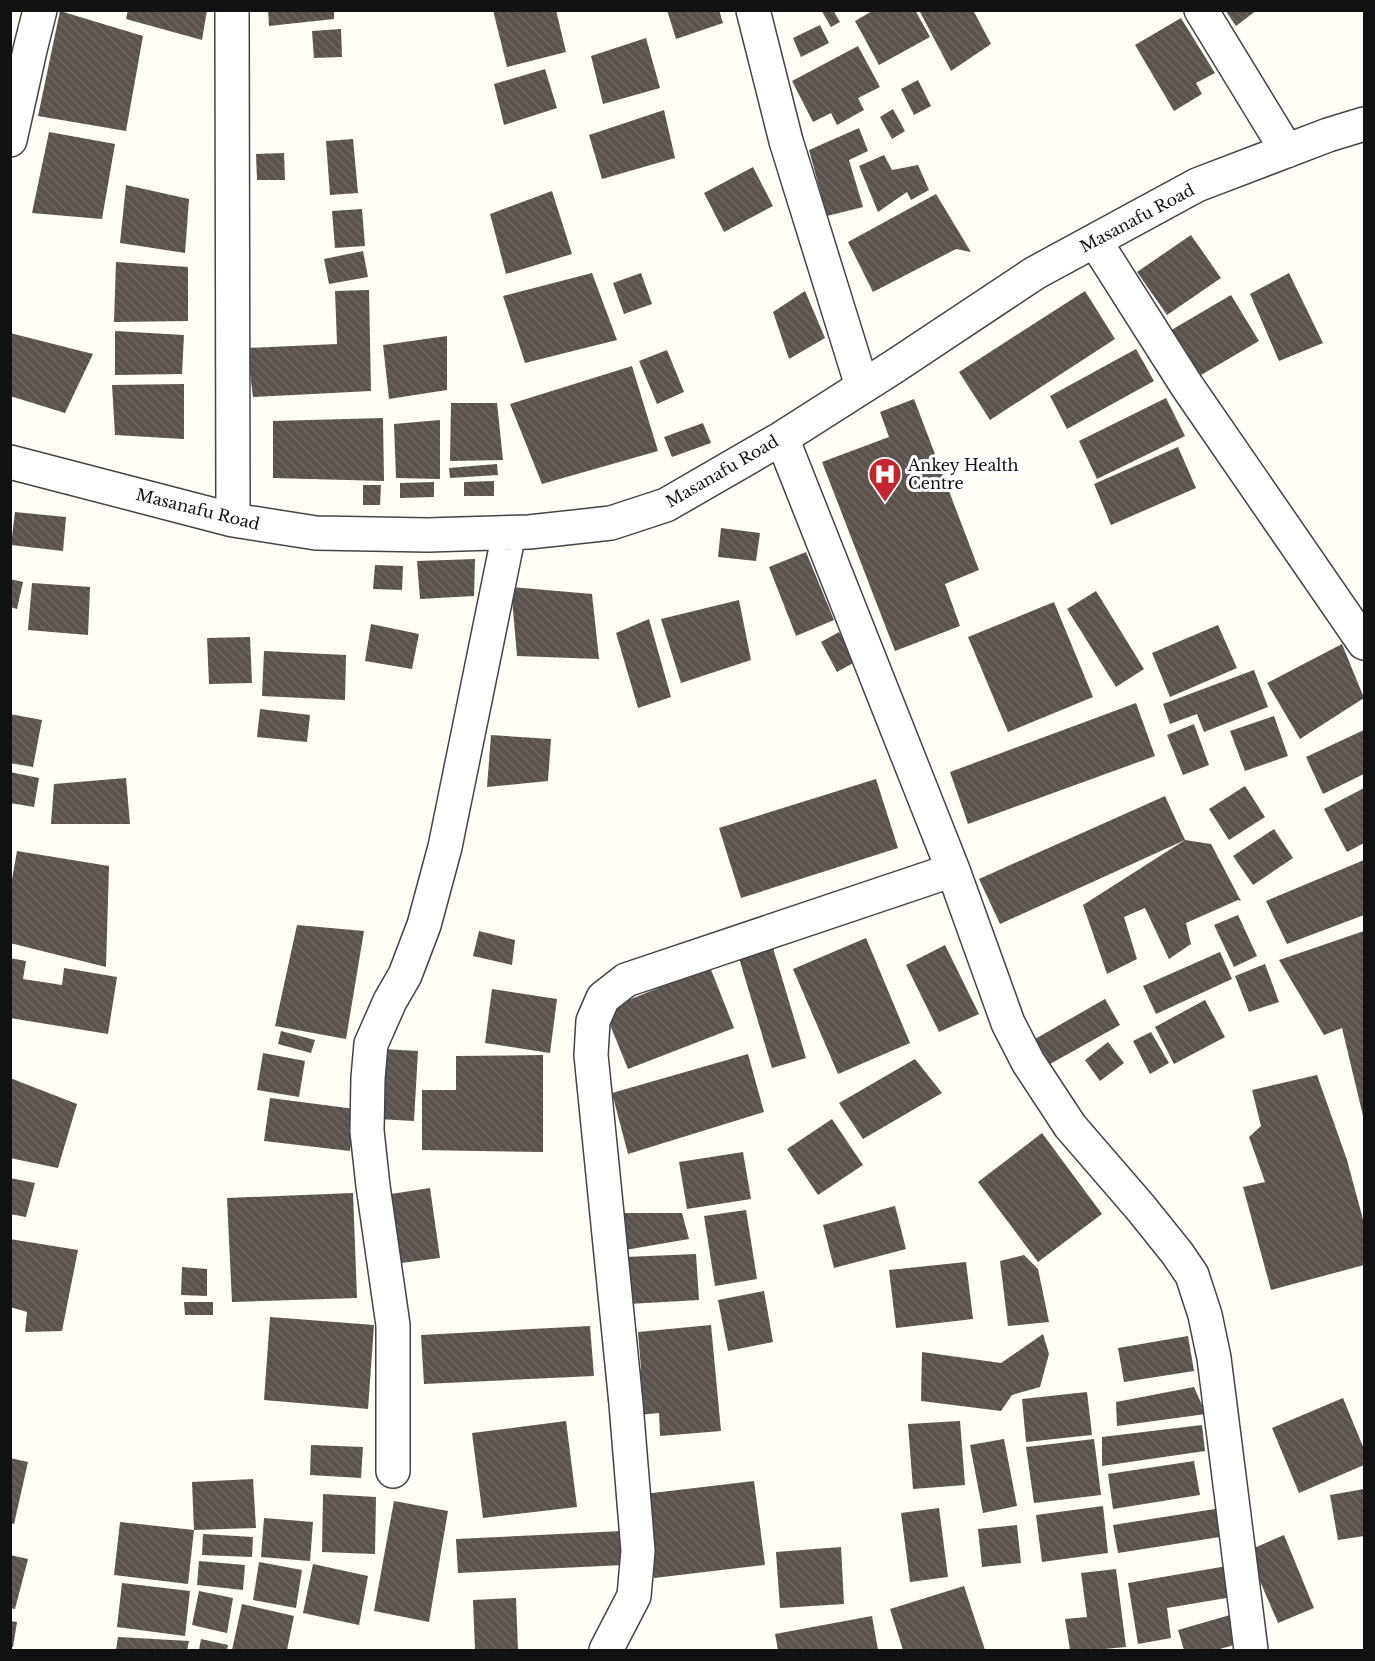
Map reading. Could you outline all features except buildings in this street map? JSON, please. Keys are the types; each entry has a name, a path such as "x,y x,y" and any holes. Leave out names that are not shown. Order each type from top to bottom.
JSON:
{"street":[{"path":"10,140 40,10"},
{"path":"232,10 233,520"},
{"path":"753,10 786,141 862,387"},
{"path":"1201,10 1287,151"},
{"name":"Masanafu Road","path":"10,462 233,520 316,533 429,535 509,533 611,523 666,505 782,438 1035,273 1197,185 1365,124"},
{"path":"1095,241 1187,386 1365,643"},
{"path":"782,438 953,870 1008,1023 1028,1062 1070,1126 1140,1207 1192,1275 1205,1315 1214,1359 1251,1650"},
{"path":"393,1471 393,1325 367,1131 371,1044 390,1001 405,975 424,925 445,847 509,533"},
{"path":"606,1650 634,1596 638,1577 638,1551 626,1404 591,1055 593,1021 596,1013 603,998 626,980 953,870"}],"place":[{"name":"Ankey Health Centre","path":"885,503"}]}
